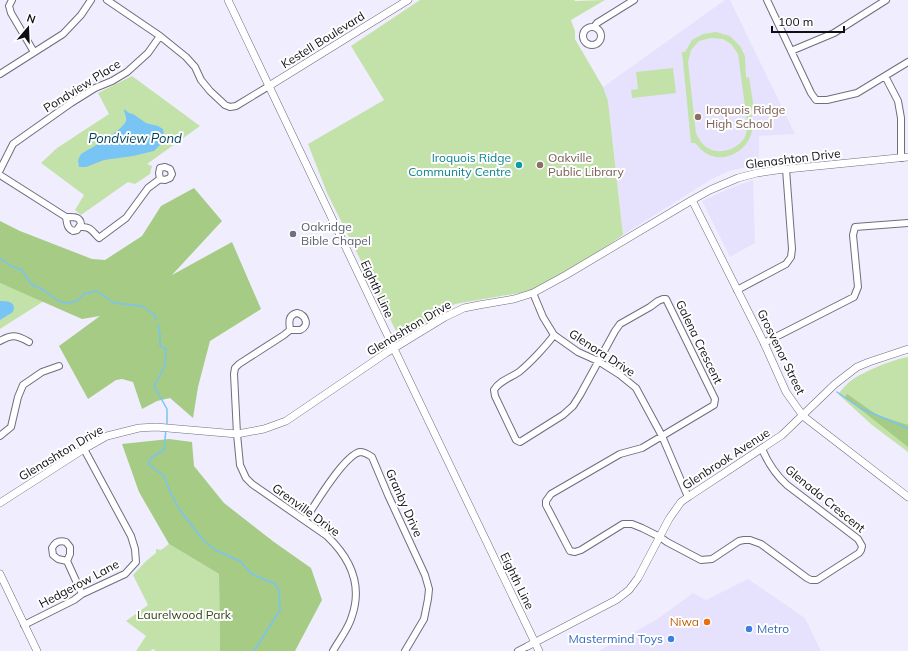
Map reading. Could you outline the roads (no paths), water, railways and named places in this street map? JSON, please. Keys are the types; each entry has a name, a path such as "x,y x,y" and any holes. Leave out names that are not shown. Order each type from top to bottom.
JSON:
{"street":[{"path":"12,0 9,6 11,13 34,52"},
{"path":"0,74 63,34 81,15 90,0"},
{"path":"107,0 160,36 186,57 195,67 201,80 225,105 230,107 236,106 269,86"},
{"name":"Eighth Line","path":"228,0 539,651"},
{"name":"Kestell Boulevard","path":"269,86 408,0"},
{"path":"594,27 597,23 634,0"},
{"path":"766,0 811,93 816,100 827,100 857,93 908,62"},
{"path":"791,51 834,33 886,0"},
{"name":"Pondview Place","path":"0,170 13,144 71,103 95,88 112,81 127,72 148,53 160,36"},
{"path":"885,76 898,101 905,158"},
{"name":"Glenashton Drive","path":"0,503 107,436 139,428 156,427 237,434 264,429 286,421 394,348 445,317 464,308 479,304 514,299 532,293 566,275 692,200 722,184 757,173 905,158"},
{"path":"737,290 786,264 791,258 792,250 786,169"},
{"path":"0,175 66,217 79,218 81,221 80,227"},
{"path":"66,217 70,230 77,230 80,227 85,226 99,238 126,218 148,188 160,179"},
{"name":"Grosvenor Street","path":"692,200 764,343 786,392 803,416 908,497"},
{"path":"764,343 854,297 858,287 852,235 855,228 908,223"},
{"name":"Glenora Drive","path":"532,293 543,317 554,335 578,352 598,361 620,375 636,388 662,436 688,496"},
{"name":"Galena Crescent","path":"598,361 620,324 658,301 663,299 666,300 715,399 714,405 662,436"},
{"name":"Grenville Drive","path":"290,330 235,368 237,434 240,465 246,478 252,484 327,536 336,545 349,564 354,576 356,598 352,616 333,651"},
{"path":"554,335 520,371 497,385 494,390 494,396 516,440 520,442 563,415 573,406 598,361"},
{"path":"0,342 8,337 18,336 29,342"},
{"name":"Glenbrook Avenue","path":"528,646 616,600 629,590 638,578 669,519 680,502 782,435 835,384 857,367 908,349"},
{"path":"0,436 11,427 18,397 23,385 42,372 59,366"},
{"path":"660,537 632,524 623,524 581,550 575,552 570,551 546,505 546,500 550,494 620,454 642,448 662,436"},
{"name":"Hedgerow Lane","path":"24,625 74,600 82,594 125,574 136,562 135,549 131,536 84,449"},
{"name":"Glenada Crescent","path":"660,537 701,560 712,559 738,541 750,540 761,544 802,576 811,580 817,580 859,553 862,546 858,539 778,477 762,449"},
{"name":"Granby Drive","path":"305,520 336,474 352,456 360,452 368,454 372,457 425,575 429,589 424,619 405,651"},
{"path":"66,561 82,594"},
{"path":"0,574 37,651"},
{"path":"518,651 528,646"}],"water":[{"name":"Pondview Pond","path":"124,109 146,123 163,129 164,135 162,143 154,151 133,156 104,160 86,167 79,167 78,160 81,154 106,139 119,130 123,125 126,121"},
{"path":"0,301 6,301 13,304 14,309 13,312 0,320"}],"waterway":[{"path":"0,258 11,266 22,270 31,284 45,291 58,301 67,303 77,301 84,294 97,291 114,303 142,306 155,315 156,320"},
{"path":"158,325 160,346 166,349 165,366 154,386 167,409 167,426"},
{"path":"837,392 860,408 908,429"},
{"path":"166,429 164,450 152,457 148,464 164,476 171,494 180,510 203,540 215,550 240,561 252,574 275,584 279,590 280,610 254,651"}],"place":[{"name":"Iroquois Ridge High School","path":"698,117"},
{"name":"Iroquois Ridge Community Centre","path":"519,165"},
{"name":"Oakville Public Library","path":"540,165"},
{"name":"Oakridge Bible Chapel","path":"293,234"},
{"name":"Niwa","path":"707,622"},
{"name":"Metro","path":"749,629"},
{"name":"Mastermind Toys","path":"671,639"}],"park label":[{"name":"Laurelwood Park","path":"184,615"}]}
